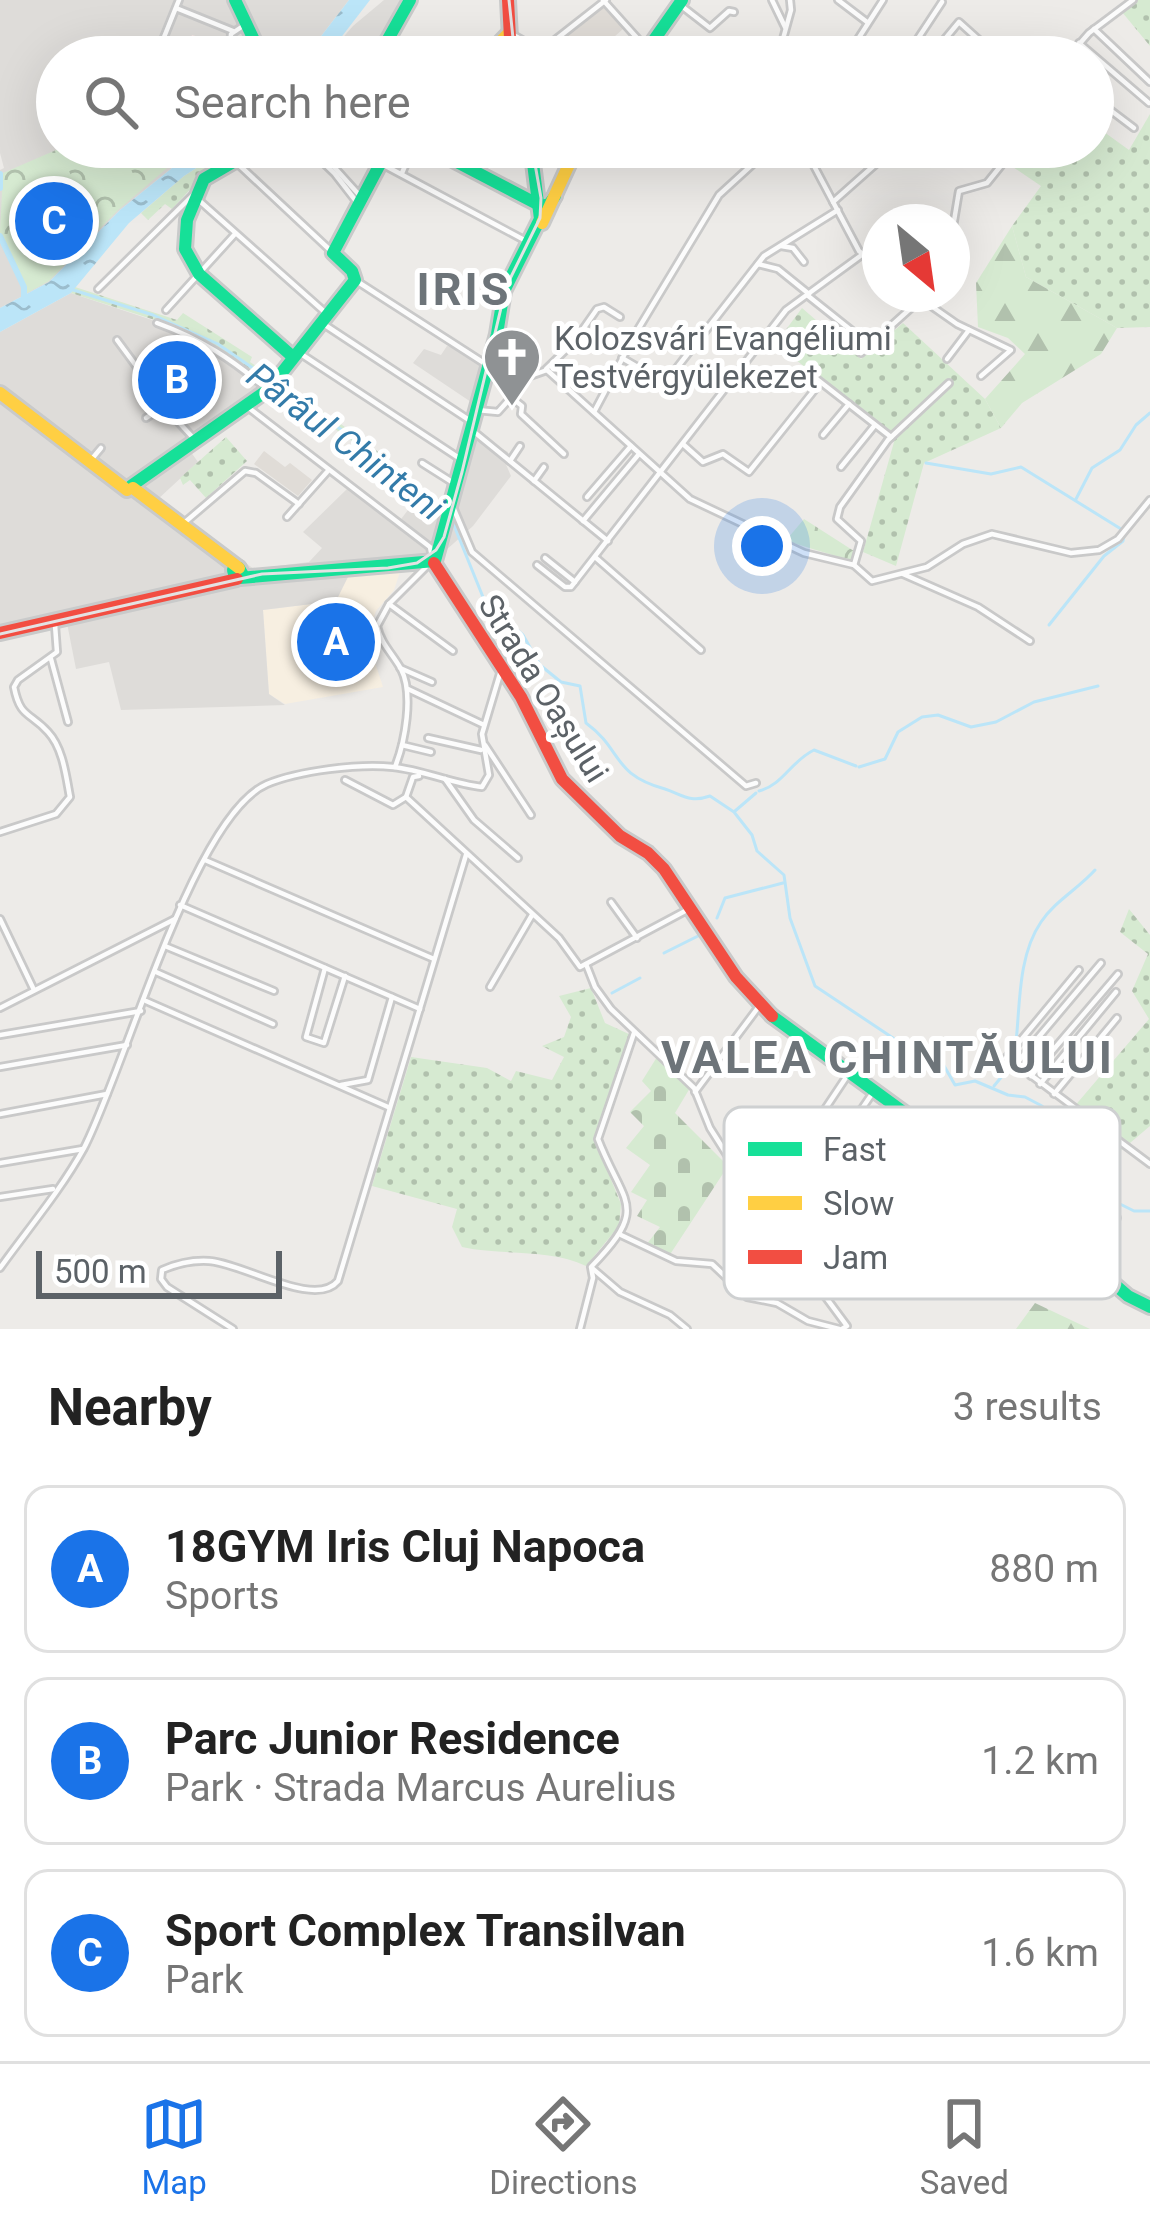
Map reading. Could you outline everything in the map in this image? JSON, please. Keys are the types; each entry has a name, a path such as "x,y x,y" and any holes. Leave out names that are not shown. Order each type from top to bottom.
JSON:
{"main road":[{"path":"235,0 246,36"},
{"path":"390,36 410,0"},
{"path":"508,0 510,36"},
{"path":"656,36 681,2"},
{"path":"505,36 509,32"},
{"path":"221,168 204,179 195,196 184,241 187,256 199,274 296,355"},
{"path":"130,487 272,386 325,319 355,280 333,253 378,168"},
{"path":"470,168 547,206"},
{"path":"537,168 547,206"},
{"path":"0,633 220,582 237,573 427,560 446,529 504,290 566,168"},
{"path":"4,395 225,556 237,573"},
{"name":"Strada Oașului","path":"427,560 502,667 568,788 620,836 656,859 760,1005 783,1027 896,1107"},
{"name":"Strada Oașului","path":"1120,1288 1150,1307"}],"street":[{"path":"165,36 179,0"},
{"path":"560,36 604,0 631,36"},
{"path":"772,0 785,27"},
{"path":"838,0 868,22"},
{"path":"860,36 883,0"},
{"path":"1086,36 1133,0"},
{"path":"783,36 792,1"},
{"path":"919,36 939,1"},
{"path":"681,2 710,28 728,11 734,12"},
{"path":"176,8 240,28 237,36"},
{"path":"947,36 959,22 975,36"},
{"path":"1094,29 1101,36"},
{"path":"509,32 516,36"},
{"path":"1114,48 1150,82"},
{"path":"1114,73 1149,103"},
{"path":"1114,113 1134,128"},
{"path":"242,168 333,253"},
{"path":"329,168 361,202"},
{"path":"333,168 361,202"},
{"path":"390,168 531,237"},
{"path":"401,173 403,168"},
{"path":"594,412 719,195 749,168"},
{"path":"815,168 862,252"},
{"path":"833,202 871,168"},
{"path":"957,204 959,191 987,183 999,168"},
{"path":"98,289 179,206 195,196 325,319 474,421 510,461 608,541"},
{"path":"622,358 665,383 758,264 778,245 838,211"},
{"path":"166,310 236,233"},
{"path":"778,245 793,248 804,262"},
{"path":"537,565 565,587 575,582 786,310 862,255"},
{"path":"758,264 778,269 866,342"},
{"path":"355,280 489,366"},
{"path":"474,421 496,412 530,376 545,369 574,342 597,309 604,307 620,317"},
{"path":"861,353 903,312"},
{"path":"940,312 1011,350 981,376"},
{"path":"157,322 201,339 272,386"},
{"path":"947,359 969,330"},
{"path":"117,340 196,441"},
{"path":"296,355 464,460"},
{"path":"149,382 182,360"},
{"path":"545,369 690,499 804,553 854,566 872,581 928,567 963,544 996,533 1071,553 1099,550 1118,539 1150,500"},
{"path":"731,384 770,387 806,372 891,437"},
{"path":"146,418 202,381"},
{"path":"684,446 703,462 723,454 749,472 820,383"},
{"path":"854,566 862,541 841,525 837,512 891,437 950,383"},
{"path":"766,395 770,387"},
{"path":"511,398 563,454"},
{"path":"823,435 849,404"},
{"path":"246,406 429,546 427,560 378,620 379,634 400,668 406,689 395,767"},
{"path":"841,467 875,425"},
{"path":"510,461 520,446"},
{"path":"587,497 631,446"},
{"path":"91,460 100,448"},
{"path":"584,521 639,454"},
{"path":"422,463 457,485"},
{"path":"534,481 544,467"},
{"path":"181,526 236,476 248,471 299,503"},
{"path":"287,517 329,471"},
{"path":"452,506 474,554 738,779 746,785 756,783"},
{"path":"595,557 701,650"},
{"path":"545,558 575,582"},
{"path":"902,573 978,607 1030,641"},
{"path":"389,604 452,651"},
{"path":"0,832 59,810 70,794 59,751 50,734 19,707 14,686 51,658 58,646 54,620"},
{"path":"51,658 68,722"},
{"path":"0,1268 83,1149 180,905 232,811 266,784 316,772 395,767 482,787 489,775 484,725 502,667"},
{"path":"400,668 432,682"},
{"path":"406,689 484,725"},
{"path":"428,738 484,751"},
{"path":"483,741 531,815"},
{"path":"401,745 431,752"},
{"path":"345,780 393,805 406,796 413,777 425,774"},
{"path":"443,777 474,820 518,858"},
{"path":"406,796 559,938 580,967 692,907"},
{"path":"233,1329 167,1287 161,1280 162,1270 212,1261 294,1287 333,1288 466,855"},
{"path":"205,860 434,959"},
{"path":"611,902 637,938"},
{"path":"180,905 420,1009"},
{"path":"490,987 532,915"},
{"path":"0,1008 175,919"},
{"path":"0,920 34,990"},
{"path":"165,946 274,992"},
{"path":"1072,1107 1016,1064 1101,963"},
{"path":"586,964 604,1001 695,1092 724,1150"},
{"path":"326,968 306,1037 324,1043 344,976"},
{"path":"1006,1058 1078,970"},
{"path":"156,972 273,1024"},
{"path":"1031,1076 1118,974"},
{"path":"1040,1084 1116,992"},
{"path":"339,1086 368,1080 392,997"},
{"path":"146,1000 389,1107"},
{"path":"695,1092 760,1005"},
{"path":"0,1035 141,1011"},
{"path":"1054,1094 1118,1018"},
{"path":"580,1329 592,1268 627,1221 625,1200 598,1136 634,1033"},
{"path":"0,1067 128,1045"},
{"path":"826,1107 849,1072"},
{"path":"863,1107 874,1091"},
{"path":"0,1114 107,1094"},
{"path":"1120,1141 1149,1161"},
{"path":"0,1163 83,1149"},
{"path":"0,1196 56,1190"},
{"path":"621,1235 676,1262 712,1264 724,1275"},
{"path":"592,1268 620,1292 670,1315 688,1329"},
{"path":"757,1299 840,1329 847,1322 829,1299"}],"shaded area":[{"path":"0,0 349,0 321,36 36,36 36,168 172,168 120,210 49,282 0,308 0,170 4,168 0,153"},
{"path":"384,0 406,0 385,36 344,36"},
{"path":"604,5 624,28 615,36 564,36"},
{"path":"71,293 200,336 269,384 188,448 198,462 157,500 254,569 309,562 322,548 303,532 348,488 398,523 418,497 442,517 474,404 413,363 424,349 441,355 447,346 453,347 486,367 473,433 508,452 505,462 511,476 473,526 435,560 349,575 336,601 263,610 269,694 285,705 121,710 109,662 76,669 65,613 0,628 0,332"},
{"path":"264,451 312,480 298,496 254,464"},
{"path":"401,569 370,628 370,647 383,687 285,704 269,694 263,610 336,601 348,575"}],"green space":[{"path":"1136,0 1150,0 1150,46 1122,12"},
{"path":"1150,114 1150,327 1117,328 1026,277 1012,226 1041,186 1014,168 1114,168 1114,139 1129,150"},
{"path":"36,159 36,168 167,168 118,210 49,281 27,293 0,232 3,173"},
{"path":"68,168 78,192 50,205 33,170"},
{"path":"84,168 131,168 135,179 97,196"},
{"path":"196,168 211,168 172,209 165,204 148,220 141,213"},
{"path":"35,186 68,256 24,277 14,253 22,248 2,200"},
{"path":"1012,226 1026,277 1117,328 1101,354 1022,403 1001,428 985,399 1025,354 1008,338 978,327 976,283"},
{"path":"75,287 177,320 183,313 252,357 250,362 364,440 447,510 443,518 352,441 217,346 71,293"},
{"path":"802,308 861,359 903,323 985,399 1001,428 924,463 896,566 863,552 894,442 776,343"},
{"path":"226,437 247,461 206,498 190,480 183,485 180,478"},
{"path":"804,519 857,553 852,561 790,542 788,538"},
{"path":"1129,909 1150,935 1150,1126 1120,1151 1120,1107 1074,1107 1149,1019 1132,991 1148,954 1120,932"},
{"path":"591,988 605,1023 631,1035 594,1138 621,1204 619,1226 586,1266 557,1257 462,1247 452,1227 457,1209 372,1186 411,1057 487,1068 511,1081 516,1071 552,1080 564,1057 542,1046 564,1037 571,1017 559,996"},
{"path":"657,1057 690,1088 675,1113 724,1162 724,1172 669,1256 646,1245 660,1227 637,1216 647,1200 631,1192 650,1165 626,1148 644,1126 630,1112 651,1091 642,1081"},
{"path":"1035,1303 1090,1329 1016,1329"}],"water":[{"path":"349,0 370,0 342,36 321,36"},
{"path":"172,168 196,168 129,223 71,293 0,332 0,308 49,282 120,210"}],"waterway":[{"path":"0,174 0,188"},
{"path":"0,236 24,287 24,305"},
{"name":"Pârâul Chinteni","path":"70,289 153,315 218,344 349,435 443,512"},
{"path":"1076,499 1092,468 1120,450 1150,413"},
{"path":"926,463 991,474 1021,467 1121,529"},
{"name":"Pârâul Chinteni","path":"451,518 485,602 523,635 540,665 561,682 580,686 586,723 626,769 687,797 710,796 734,812 752,835 757,851 784,875 790,918 815,986 914,1052 943,1064 955,1085 975,1081 1043,1107"},
{"path":"1049,625 1104,556 1123,541 1125,532"},
{"path":"859,767 885,759 898,732 922,717 938,715 971,727 996,722 1034,702 1098,686"},
{"path":"759,791 814,750 856,766"},
{"path":"735,811 756,793"},
{"path":"1014,1059 1023,971 1033,937 1053,908 1095,870"},
{"path":"717,918 725,898 783,883"},
{"path":"664,953 702,934"},
{"path":"612,993 640,978"},
{"path":"994,1086 1012,1064"},
{"name":"Pârâul Chinteni","path":"1120,1204 1134,1211 1150,1211"}],"tram line":[{"path":"509,0 513,36"},
{"path":"0,634 262,574 388,568 417,563 436,550 462,472 506,287 540,218 536,168"}],"traffic: fast":[{"path":"235,0 252,36"},
{"path":"390,36 410,0"},
{"path":"657,36 682,0"},
{"path":"223,168 204,179 187,220 185,249 199,274 293,357"},
{"path":"131,486 269,389 355,280 333,253 378,168"},
{"path":"468,168 541,206 555,196"},
{"path":"240,578 435,561 497,334 504,291 540,219 534,168"},
{"path":"239,568 243,575 235,578 233,570 239,568"},
{"path":"772,1016 897,1107"},
{"path":"1120,1289 1150,1307"}],"traffic: slow":[{"path":"506,36 509,33"},
{"path":"542,223 567,168"},
{"path":"0,393 127,490"},
{"path":"133,488 239,568"}],"traffic: jam":[{"path":"508,0 510,36"},
{"path":"434,563 521,697 562,779 620,836 664,869 736,977 772,1016"},
{"path":"0,633 237,579"}],"place":[{"name":"Sport Complex Transilvan","path":"54,221"},
{"name":"Parc Junior Residence","path":"177,380"},
{"name":"Kolozsvári Evangéliumi Testvérgyülekezet","path":"512,408"},
{"name":"18GYM Iris Cluj Napoca","path":"336,642"}],"district":[{"name":"IRIS","path":"464,289"},
{"name":"VALEA CHINTĂULUI","path":"888,1057"}]}
